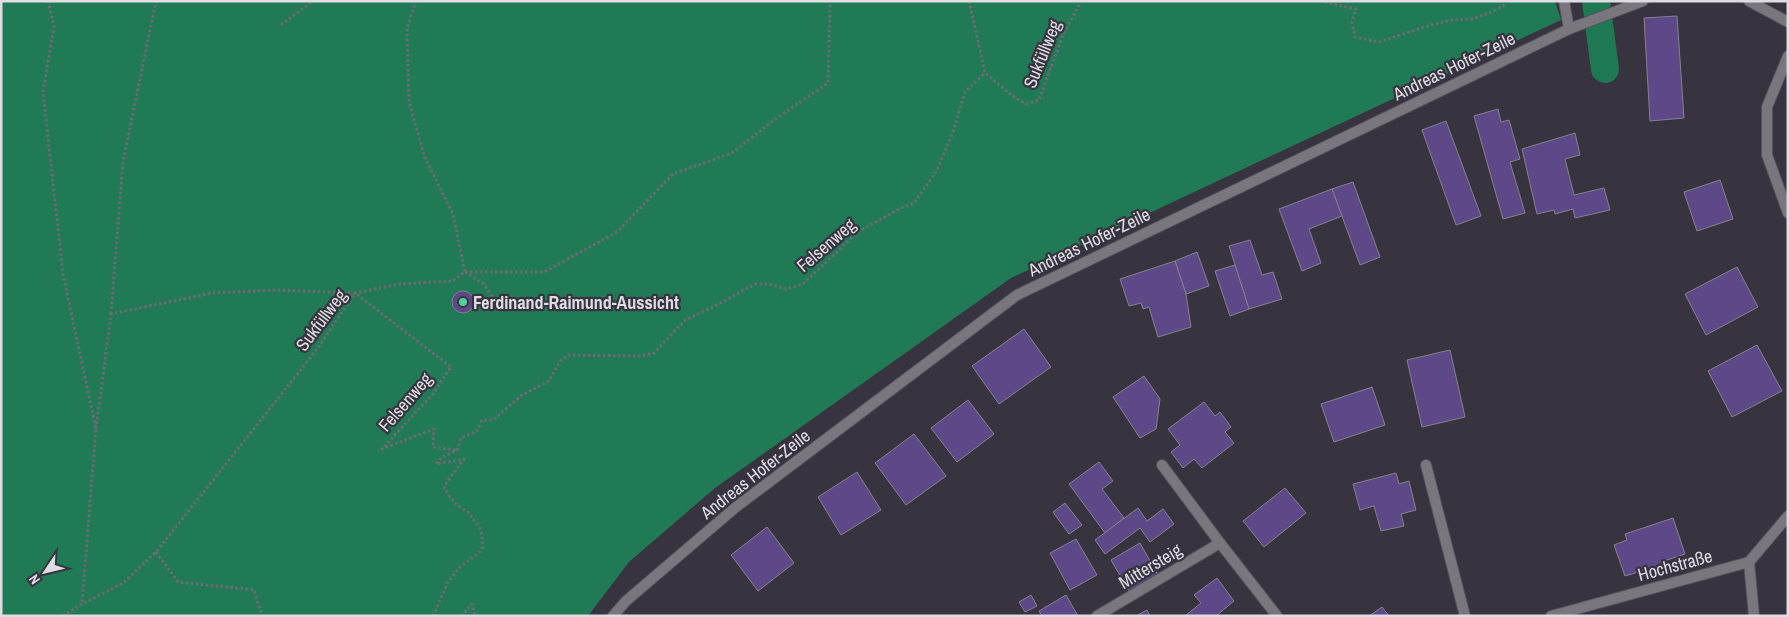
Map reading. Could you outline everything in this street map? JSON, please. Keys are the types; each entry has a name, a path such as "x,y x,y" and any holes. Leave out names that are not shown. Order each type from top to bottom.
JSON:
{"street":[{"path":"1564,1 1569,29"},
{"name":"Andreas Hofer-Zeile","path":"613,616 626,601 736,507 1017,295 1569,29 1643,1"},
{"path":"1749,1 1788,22"},
{"path":"1788,56 1766,107 1767,155 1788,213"},
{"path":"1162,465 1277,616"},
{"path":"1426,465 1465,616"},
{"path":"1754,616 1749,562 1788,516"},
{"name":"Mittersteig","path":"1097,616 1220,543"},
{"name":"Hochstraße","path":"1551,616 1749,562"}],"path":[{"path":"48,1 54,26 43,92 63,274 96,429"},
{"path":"82,604 96,429 111,314 123,162 156,1"},
{"path":"281,26 313,1"},
{"path":"416,1 407,28 409,102 425,158 453,214 465,272 484,284 494,300"},
{"path":"465,272 544,272 617,232 673,174 732,153 774,120 828,83 830,1"},
{"path":"969,1 985,73"},
{"name":"Sukfüllweg","path":"985,73 1014,99 1027,104 1039,100 1063,35 1081,1"},
{"path":"1320,1 1356,9 1352,22 1355,37 1379,42 1452,20 1472,19 1492,12 1503,6 1506,1"},
{"name":"Felsenweg","path":"433,616 448,582 460,567 479,553 483,546 481,530 469,513 458,506 449,496 444,486 464,459 436,464 441,458 457,450 461,438 477,431 482,420 493,420 522,395 549,381 560,361 569,355 640,356 654,353 685,320 712,308 755,284 769,284 786,289 803,284 858,232 914,203 936,172 954,132 965,92 985,73"},
{"name":"Sukfüllweg","path":"64,616 82,604 123,583 156,552 318,348 355,293 400,284 452,281 465,272"},
{"path":"111,314 212,293 278,290 355,293"},
{"name":"Felsenweg","path":"355,293 451,367 432,395 382,450 434,429 433,446 457,450"},
{"path":"156,552 178,582 254,590 262,616"},
{"path":"461,616 472,604 475,616"}],"green space":[{"path":"1,1 1555,1 1561,20 1011,278 715,488 629,562 588,616 1,616"}],"building":[{"path":"1677,16 1684,118 1650,121 1644,18"},
{"path":"1498,109 1501,122 1509,120 1520,159 1510,162 1525,213 1503,219 1474,116"},
{"path":"1446,121 1481,216 1456,225 1422,130"},
{"path":"1575,133 1580,155 1565,159 1574,195 1604,188 1610,210 1575,218 1573,209 1555,214 1554,210 1537,214 1522,149"},
{"path":"1720,180 1733,219 1697,231 1684,192"},
{"path":"1353,182 1380,257 1360,265 1332,189"},
{"path":"1332,189 1342,216 1309,229 1321,263 1302,271 1279,209"},
{"path":"1250,240 1262,275 1273,272 1282,299 1249,309 1229,246"},
{"path":"1197,252 1209,286 1186,294 1175,261"},
{"path":"1175,261 1186,294 1191,327 1158,337 1149,307 1143,309 1141,303 1129,306 1120,279"},
{"path":"1235,265 1249,309 1230,316 1215,271"},
{"path":"1737,267 1758,307 1706,335 1685,294"},
{"name":"Ferdinand-Raimund-Aussicht","path":"463,291 473,298 474,302 467,312 463,313 453,306 452,302 459,292"},
{"path":"1024,329 1051,367 999,404 972,366"},
{"path":"1757,345 1782,391 1732,417 1708,371"},
{"path":"1450,350 1465,417 1422,427 1407,360"},
{"path":"1144,376 1160,399 1156,429 1140,438 1113,397"},
{"path":"1372,387 1385,425 1334,442 1321,404"},
{"path":"968,400 994,434 957,462 931,428"},
{"path":"1204,402 1215,416 1220,412 1231,427 1225,432 1234,443 1202,468 1194,459 1183,468 1171,452 1180,445 1168,429"},
{"path":"914,434 946,476 906,505 875,463"},
{"path":"1099,462 1113,481 1102,489 1124,518 1105,533 1069,484"},
{"path":"857,472 881,510 841,535 818,497"},
{"path":"1396,473 1399,484 1409,481 1416,510 1401,514 1404,526 1381,531 1374,506 1360,510 1353,484"},
{"path":"1285,488 1306,513 1264,547 1243,521"},
{"path":"1065,503 1082,525 1069,534 1053,512"},
{"path":"1138,508 1147,521 1163,509 1174,524 1150,542 1140,528 1105,554 1095,540"},
{"path":"1673,518 1685,554 1664,561 1665,564 1625,576 1614,545 1627,540 1625,534"},
{"path":"767,527 794,563 758,591 731,555"},
{"path":"1076,539 1097,575 1070,590 1050,553"},
{"path":"1140,543 1158,575 1129,591 1111,560"},
{"path":"1217,578 1234,601 1216,616 1185,616 1201,603 1194,595"},
{"path":"1031,595 1037,606 1025,612 1019,602"},
{"path":"1066,595 1078,616 1042,616 1039,611"},
{"path":"1382,607 1389,616 1369,616"},
{"path":"1147,610 1150,616 1136,616"}],"waterway":[{"path":"1596,1 1605,69"}],"place":[{"name":"Ferdinand-Raimund-Aussicht","path":"463,302"}]}
